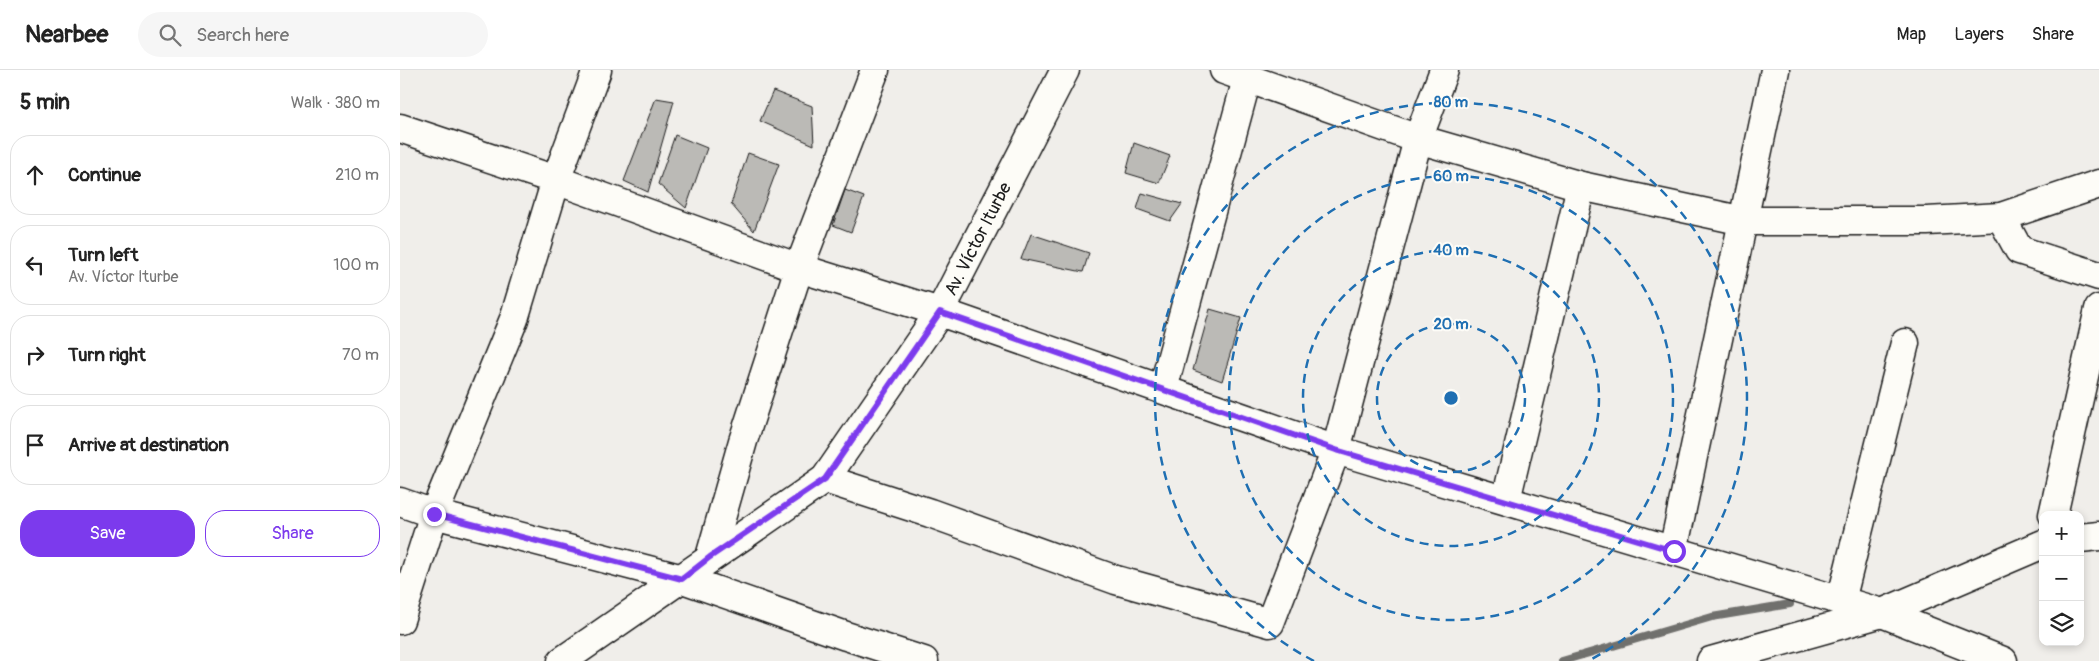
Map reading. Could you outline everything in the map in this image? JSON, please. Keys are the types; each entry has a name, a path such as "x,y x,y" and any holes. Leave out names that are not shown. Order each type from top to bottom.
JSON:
{"street":[{"path":"400,620 434,514 514,319 556,180 596,70"},
{"path":"710,557 743,441 799,268 875,70"},
{"name":"Av. Víctor Iturbe","path":"562,661 825,479 940,312 1065,70"},
{"path":"825,479 930,513 1116,580 1270,623 1336,450 1418,139 1444,70"},
{"path":"1674,551 1776,70"},
{"path":"1163,389 1235,74 1418,139 1581,186 1744,221 1927,221 2000,217 2099,184"},
{"path":"400,128 556,180 799,268 940,312 1336,450 1882,613 2003,661"},
{"path":"1506,500 1581,186"},
{"path":"2000,217 2019,250 2099,276"},
{"path":"2054,511 2099,309"},
{"path":"1841,601 1905,343"},
{"path":"400,502 434,514 682,579 924,661"},
{"path":"2084,538 2099,536"},
{"path":"1711,661 1882,613 2039,546"}],"building":[{"path":"773,91 812,106 814,145 760,121"},
{"path":"656,98 674,101 648,192 624,181"},
{"path":"675,135 707,148 686,208 658,184"},
{"path":"1134,143 1170,156 1159,183 1126,173"},
{"path":"748,153 779,164 754,231 731,204"},
{"path":"845,190 864,197 851,232 833,225"},
{"path":"1142,193 1182,204 1170,221 1137,209"},
{"path":"1031,234 1089,253 1083,272 1021,259"},
{"path":"1210,309 1241,318 1222,381 1193,370"}],"waterway":[{"path":"1562,661 1712,617 1790,604"}],"route":[{"path":"434,514 682,579 710,557 825,479 940,312 1336,450 1674,551"}]}
